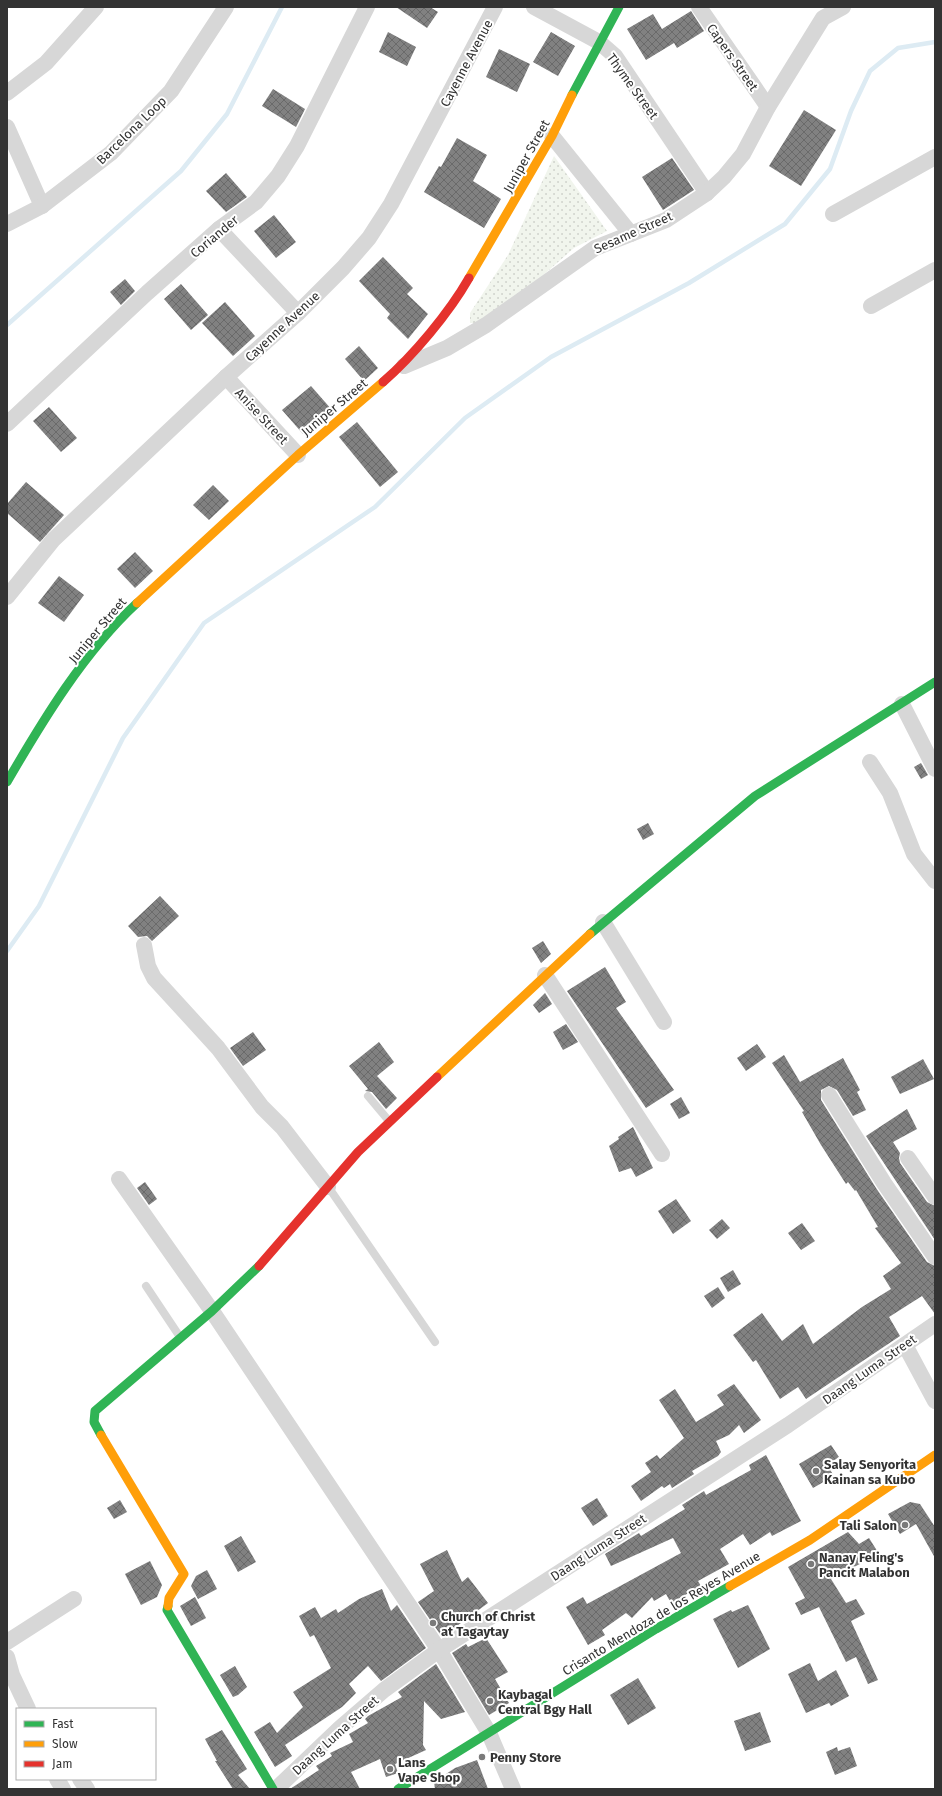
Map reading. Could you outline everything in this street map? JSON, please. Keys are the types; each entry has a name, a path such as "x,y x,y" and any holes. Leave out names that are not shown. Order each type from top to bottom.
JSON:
{"street":[{"path":"7,93 46,63 96,7"},
{"name":"Barcelona Loop","path":"7,224 42,206 111,153 171,91 226,7"},
{"name":"Coriander","path":"7,424 219,229 256,202 278,176 297,146 367,7"},
{"name":"Cayenne Avenue","path":"7,598 53,540 226,377 298,313 343,268 369,238 391,204 495,7"},
{"name":"Thyme Street","path":"534,7 599,42 615,56 707,193"},
{"name":"Juniper Street","path":"7,782 40,725 90,657 123,616 298,455 401,367 459,296 552,136 618,7"},
{"name":"Capers Street","path":"699,7 768,106"},
{"name":"Sesame Street","path":"401,367 446,348 486,325 595,248 666,220 707,193 724,177 743,154 819,13 843,7"},
{"path":"7,127 42,206"},
{"path":"552,136 631,234"},
{"path":"833,214 935,157"},
{"path":"219,229 298,313"},
{"path":"871,306 935,270"},
{"name":"Anise Street","path":"226,377 298,455"},
{"path":"274,1789 167,1610 169,1598 184,1574 94,1422 95,1411 212,1311 267,1258 358,1152 389,1121 603,922 755,796 935,682"},
{"path":"902,704 935,769"},
{"path":"870,762 890,793 914,854 935,881"},
{"path":"603,922 664,1022"},
{"path":"144,945 148,966 154,978 218,1048 262,1107 282,1127 328,1187"},
{"path":"545,975 662,1154"},
{"path":"829,1095 884,1183 935,1257"},
{"path":"908,1158 935,1197"},
{"path":"119,1178 212,1311 439,1650 489,1733 513,1789"},
{"name":"Daang Luma Street","path":"274,1789 384,1690 439,1650 559,1571 788,1426 935,1324"},
{"path":"905,1345 935,1401"},
{"name":"Crisanto Mendoza de los Reyes Avenue","path":"398,1789 414,1785 489,1733 656,1629 810,1540 935,1455"},
{"path":"7,1642 74,1599"},
{"path":"7,1657 14,1681 28,1708"},
{"path":"58,1780 63,1789"},
{"path":"81,1780 87,1789"}],"lane":[{"path":"368,1096 389,1121"},
{"path":"328,1187 435,1342"},
{"path":"146,1286 180,1338"}],"shaded area":[{"path":"554,156 607,231 574,248 532,285 480,323 470,323 470,313 508,255"}],"building":[{"path":"396,7 430,7 438,12 427,28"},
{"path":"691,11 704,31 677,48 674,43 646,60 627,29 653,14 662,29"},
{"path":"388,32 416,47 407,66 379,52"},
{"path":"551,32 575,46 558,76 533,62"},
{"path":"499,49 530,64 517,92 486,77"},
{"path":"273,89 305,109 296,127 262,106"},
{"path":"804,110 836,130 801,186 769,166"},
{"path":"457,138 487,155 473,181 501,199 484,228 424,192 439,166 441,167"},
{"path":"672,158 694,190 663,210 642,177"},
{"path":"226,173 247,197 226,212 206,191"},
{"path":"274,215 296,242 276,258 254,231"},
{"path":"383,257 413,288 407,294 428,314 408,339 387,318 390,314 359,281"},
{"path":"125,279 135,291 121,305 110,292"},
{"path":"181,284 208,315 191,330 164,299"},
{"path":"225,302 255,336 233,356 202,323"},
{"path":"359,346 378,368 364,381 345,359"},
{"path":"311,386 332,410 303,434 282,410"},
{"path":"49,407 77,438 61,452 33,421"},
{"path":"357,422 398,472 380,487 339,437"},
{"path":"26,482 64,515 40,542 7,513 7,504"},
{"path":"213,485 229,501 209,520 193,505"},
{"path":"135,552 153,571 135,588 117,569"},
{"path":"59,576 84,595 64,622 38,603"},
{"path":"921,763 928,775 921,779 914,767"},
{"path":"648,823 654,834 643,840 637,829"},
{"path":"160,896 179,916 152,941 147,936 138,937 128,926"},
{"path":"543,941 551,954 541,963 532,948"},
{"path":"605,967 626,1002 616,1008 674,1090 646,1108 567,991"},
{"path":"545,993 552,1004 539,1013 533,1005"},
{"path":"566,1024 578,1042 563,1050 553,1032"},
{"path":"253,1032 266,1050 243,1066 230,1048"},
{"path":"379,1042 394,1062 377,1076 397,1098 386,1109 372,1092 365,1091 368,1089 349,1066"},
{"path":"757,1044 766,1057 746,1071 737,1058"},
{"path":"784,1055 800,1082 843,1058 860,1090 857,1092 866,1110 853,1116 837,1090 829,1086 821,1090 821,1100 876,1188 927,1262 935,1266 935,1314 922,1296 889,1317 900,1336 806,1399 798,1387 780,1399 756,1360 753,1362 733,1335 762,1313 782,1341 803,1324 813,1344 862,1307 891,1289 883,1276 901,1263 875,1228 878,1227 856,1190 855,1191 848,1182 846,1184 802,1112 804,1111 772,1063"},
{"path":"923,1059 934,1079 900,1094 891,1077"},
{"path":"681,1097 690,1113 679,1119 670,1104"},
{"path":"907,1109 917,1129 893,1142 900,1153 900,1163 927,1202 935,1206 935,1240 866,1136"},
{"path":"633,1127 653,1168 636,1177 631,1168 619,1172 609,1146 619,1139 618,1137"},
{"path":"145,1182 157,1199 149,1205 137,1188"},
{"path":"676,1199 691,1221 673,1234 658,1211"},
{"path":"722,1219 730,1228 717,1239 709,1230"},
{"path":"802,1223 815,1241 801,1250 788,1233"},
{"path":"733,1270 741,1284 728,1292 720,1278"},
{"path":"718,1287 725,1298 712,1308 704,1296"},
{"path":"734,1384 761,1420 744,1433 739,1425 729,1435 716,1441 721,1452 718,1456 692,1471 694,1474 672,1488 670,1484 664,1488 662,1486 641,1501 631,1486 651,1472 645,1463 657,1455 660,1459 684,1438 659,1400 675,1389 696,1422 724,1405 717,1395"},
{"name":"Salay Senyorita Kainan sa Kubo","path":"831,1445 839,1457 827,1465 834,1476 813,1488 799,1464"},
{"path":"766,1455 801,1521 772,1536 770,1532 750,1545 743,1534 720,1549 729,1564 698,1581 701,1586 671,1603 666,1594 654,1601 652,1597 632,1618 626,1613 602,1630 605,1635 588,1645 566,1607 583,1597 587,1604 681,1553 673,1538 611,1566 605,1554 639,1533 641,1536 685,1509 682,1505 704,1491 706,1495 751,1470 749,1465"},
{"path":"597,1498 608,1516 593,1526 581,1508"},
{"path":"120,1500 127,1512 114,1519 107,1508"},
{"name":"Tali Salon","path":"910,1502 920,1504 935,1527 935,1558 916,1524 900,1534 888,1514"},
{"path":"848,1532 859,1544 869,1538 879,1554 831,1579 846,1603 856,1599 865,1614 851,1621 878,1680 868,1684 856,1657 846,1662 819,1607 801,1615 795,1603 805,1598 788,1567"},
{"path":"241,1536 256,1562 238,1572 224,1546"},
{"path":"447,1550 462,1582 468,1577 488,1603 442,1637 418,1602 434,1591 420,1564"},
{"path":"150,1561 162,1585 157,1597 141,1605 125,1574"},
{"path":"207,1570 217,1589 198,1599 191,1586 196,1576"},
{"path":"382,1589 391,1611 397,1605 426,1648 381,1681 368,1666 349,1684 356,1693 342,1707 285,1745 292,1756 275,1767 254,1732 270,1722 277,1733 303,1707 293,1692 331,1668 314,1635 310,1637 299,1616 315,1607 321,1618 336,1609 338,1613 359,1599"},
{"path":"195,1597 206,1618 191,1626 180,1606"},
{"path":"748,1605 770,1649 738,1668 713,1619 731,1610 732,1612"},
{"path":"486,1638 508,1672 495,1679 509,1703 489,1715 452,1653 466,1644 468,1647"},
{"path":"810,1663 818,1681 836,1670 849,1696 831,1706 829,1703 806,1713 788,1674"},
{"path":"436,1664 465,1712 441,1719 424,1701 423,1745 426,1750 395,1764 398,1773 386,1777 380,1759 351,1772 360,1789 290,1789 319,1770 316,1766 332,1756 330,1753 353,1742 349,1734 368,1723 365,1719 368,1716 402,1697 398,1692"},
{"path":"235,1666 247,1687 238,1695 233,1697 220,1675"},
{"path":"638,1678 656,1708 628,1725 610,1695"},
{"path":"760,1712 771,1742 745,1751 734,1721"},
{"path":"222,1730 247,1769 238,1775 250,1789 233,1789 215,1761 217,1761 205,1739"},
{"path":"837,1747 838,1751 850,1747 857,1766 835,1775 826,1752"},
{"path":"477,1760 488,1789 435,1789 434,1782 455,1768"}],"waterway":[{"path":"7,325 181,171 227,114 282,7"},
{"path":"7,951 39,906 123,738 204,623 375,507 465,418 551,357 689,283 785,224 830,169 851,111 870,71 898,48 935,42"}],"traffic: fast":[{"path":"572,95 619,7"},
{"path":"7,782 50,711 82,665 99,643 137,603"},
{"path":"590,934 755,796 935,682"},
{"path":"101,1435 94,1422 95,1411 212,1311 259,1266"},
{"path":"398,1789 656,1629 730,1586"},
{"path":"168,1606 167,1610 273,1789"}],"traffic: slow":[{"path":"469,278 552,136 572,95"},
{"path":"137,603 298,455 383,382"},
{"path":"437,1077 590,934"},
{"path":"101,1435 184,1574 169,1598 168,1606"},
{"path":"730,1586 810,1540 935,1455"}],"traffic: jam":[{"path":"383,382 406,360 430,333 469,278"},
{"path":"259,1266 358,1152 437,1077"}],"place":[{"name":"Salay Senyorita Kainan sa Kubo","path":"816,1471"},
{"name":"Tali Salon","path":"905,1525"},
{"name":"Nanay Feling's Pancit Malabon","path":"811,1564"},
{"name":"Church of Christ at Tagaytay","path":"433,1623"},
{"name":"Kaybagal Central Bgy Hall","path":"490,1701"},
{"name":"Penny Store","path":"482,1757"},
{"name":"Lans Vape Shop","path":"390,1769"}]}
